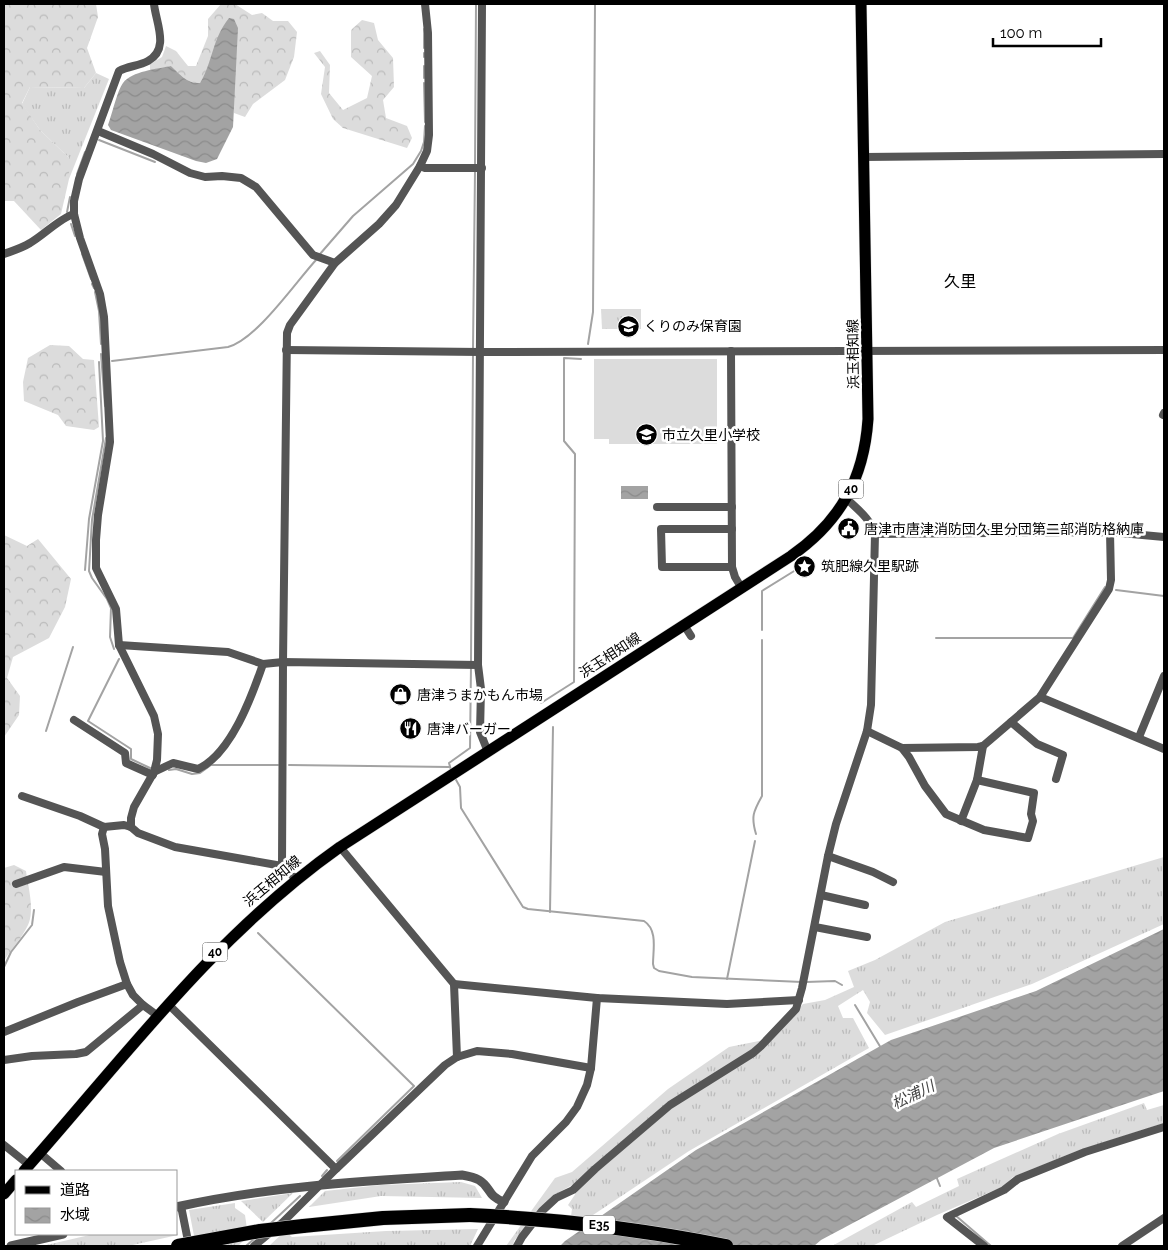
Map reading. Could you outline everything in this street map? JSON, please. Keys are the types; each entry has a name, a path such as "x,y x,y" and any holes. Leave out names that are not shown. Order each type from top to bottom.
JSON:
{"highway":[{"name":"E35","path":"177,1246 260,1231 302,1226 383,1218 470,1215 522,1217 623,1228 726,1246"}],"main road":[{"name":"浜玉相知線","path":"27,1168 168,1004 222,946 296,880 340,847 812,541 830,522 847,499 859,468 867,433 868,351 861,4"},
{"path":"4,1194 15,1181"}],"street":[{"path":"282,866 286,350 290,325 336,264 379,224 396,204 420,166 427,150 429,135 426,4"},
{"path":"482,4 482,168 476,352 474,665 481,689 480,732 488,752"},
{"path":"131,827 134,807 154,773 158,760 158,734 154,716 119,645 116,609 96,568 98,515 110,442 104,317 100,294 80,238 74,214 74,201 79,179 119,71 126,67 147,62 157,55 160,48 161,39 156,5"},
{"path":"98,131 153,154 190,173 205,177 241,178 256,187 313,255 336,264"},
{"path":"864,157 1164,154"},
{"path":"420,166 482,168"},
{"path":"4,254 28,244 65,217 74,214"},
{"path":"286,350 476,352 1164,350"},
{"path":"731,351 732,567 741,587"},
{"path":"517,1246 532,1224 556,1198 573,1190 670,1105 753,1053 796,1009 805,975 828,856 836,824 867,731 871,704 875,534 872,525 866,517 847,499"},
{"path":"657,508 732,507"},
{"path":"732,529 662,529 662,568 732,567"},
{"path":"875,534 1110,532 1164,537"},
{"path":"902,748 983,746 1040,697 1109,589 1111,580 1110,532"},
{"path":"684,625 691,636"},
{"path":"119,645 228,652 263,664 283,662 474,665"},
{"path":"74,720 125,753 126,763 154,773 173,763 198,769 225,747 257,681 263,664"},
{"path":"1139,737 1164,676"},
{"path":"1040,697 1164,749"},
{"path":"1011,722 1037,744 1063,755 1056,779"},
{"path":"867,731 902,748 909,756 925,786 946,814 984,830 1028,838 1033,822 1031,814 1034,793 977,780"},
{"path":"961,821 977,780 983,746"},
{"path":"22,796 80,816 104,827 124,825 131,827 138,833 175,847 282,866 296,880"},
{"path":"104,827 102,834 105,849 108,906 120,962 127,984 133,995 158,1016"},
{"path":"340,847 454,984 457,1056"},
{"path":"828,856 873,872 892,882"},
{"path":"16,884 64,867 106,872"},
{"path":"821,895 865,905"},
{"path":"815,927 867,937"},
{"path":"4,1032 127,984"},
{"path":"454,984 597,998 727,1004 799,1000"},
{"path":"477,1246 532,1156 566,1122 577,1107 587,1085 591,1068 597,998"},
{"path":"168,1004 336,1169"},
{"path":"4,1060 86,1052 143,1005"},
{"path":"254,1246 283,1222 445,1065 457,1056 477,1050 512,1054 591,1068"},
{"path":"984,1246 947,1217 1004,1190 1018,1180 1085,1152 1164,1127"},
{"path":"4,1145 27,1168"},
{"path":"40,1153 60,1170"},
{"path":"189,1246 179,1207 257,1192 322,1184 462,1175 478,1179 488,1188 493,1196 504,1202"},
{"path":"1122,1246 1164,1218"},
{"path":"11,1246 59,1235"}],"green space":[{"path":"4,4 96,4 98,17 87,48 96,73 84,88 30,87 22,103 40,130 69,158 69,179 61,214 41,230 14,201 4,201"},
{"path":"221,4 235,4 252,15 262,13 273,21 288,21 297,32 294,57 285,80 253,104 245,117 234,113 233,87 205,75 200,83 191,82 171,66 150,71 150,64 162,57 166,46 176,51 188,66 196,66 208,36 208,19"},
{"path":"362,20 374,23 378,40 393,58 394,87 383,100 386,118 407,126 412,138 407,148 343,128 333,119 321,94 325,67 314,53 320,51 330,65 329,93 343,110 367,98 372,76 351,57 351,30"},
{"path":"96,73 109,79 69,179 69,158 40,130 22,104 30,87 84,88"},
{"path":"601,309 641,309 641,329 602,329"},
{"path":"50,345 69,346 83,359 94,360 99,427 94,430 66,426 58,415 24,401 23,382 28,358"},
{"path":"594,359 717,359 717,444 609,444 609,439 594,439"},
{"path":"4,535 27,546 38,539 71,579 65,607 49,638 13,657 7,678 20,696 19,715 4,737"},
{"path":"1164,857 1164,924 1032,984 885,1035 867,1013 870,1002 863,990 838,1006 843,1018 853,1018 869,1048 689,1151 569,1231 572,1209 568,1205 578,1190 572,1185 551,1197 514,1241 513,1246 506,1246 555,1178 572,1172 668,1089 729,1047 774,1038 803,1004 825,1000 854,987 848,971 875,960 945,922"},
{"path":"14,865 26,871 31,913 26,930 4,961 4,868"},
{"path":"1144,1103 1147,1110 1164,1105 1164,1123 1077,1151 1013,1177 1002,1187 872,1246 832,1246 912,1202 916,1207 959,1186 957,1179 1058,1134"},
{"path":"461,1182 475,1186 482,1198 381,1196 309,1207 325,1191 381,1185"},
{"path":"293,1193 263,1222 241,1201"},
{"path":"235,1203 235,1208 245,1215 248,1236 238,1246 196,1246 189,1210"},
{"path":"478,1229 470,1246 269,1246 285,1231 292,1237 386,1231"},
{"path":"90,1235 178,1235 128,1246 42,1246"}],"water":[{"path":"229,18 234,19 238,28 233,127 217,159 206,163 196,161 111,130 108,125 119,92 123,83 132,76 145,71 171,66 187,80 200,83 208,67 219,34"},
{"path":"621,486 648,486 648,499 621,499"},
{"name":"松浦川","path":"1164,929 1164,1091 994,1148 821,1240 814,1246 560,1246 696,1150 891,1040 1036,991"}],"waterway":[{"path":"475,166 476,4"},
{"path":"588,344 593,312 595,4"},
{"path":"424,29 424,48"},
{"path":"424,66 424,78"},
{"path":"424,83 425,122"},
{"path":"320,254 353,216 413,164 424,142 425,126"},
{"path":"99,140 155,162"},
{"path":"77,174 85,152"},
{"path":"473,349 475,171"},
{"path":"67,212 70,197"},
{"path":"71,224 75,236"},
{"path":"82,254 91,279"},
{"path":"112,361 228,347 239,342 263,322 316,260"},
{"path":"92,284 94,288"},
{"path":"95,292 99,311 101,344"},
{"path":"101,354 105,406"},
{"path":"471,661 473,354"},
{"path":"541,703 574,682 575,454 564,441 564,358 581,359"},
{"path":"85,570 89,519 103,441 99,362"},
{"path":"106,438 92,520 89,571 111,608 110,637 114,649"},
{"path":"762,630 762,591 799,568"},
{"path":"936,638 1073,638 1105,587"},
{"path":"1116,590 1164,596"},
{"path":"756,834 754,815 762,796 762,640"},
{"path":"46,731 73,647"},
{"path":"119,659 88,721 131,749 131,759 150,768"},
{"path":"451,770 449,763 470,748 471,666"},
{"path":"550,912 553,727"},
{"path":"169,770 176,769 192,774 200,773 211,765 278,765"},
{"path":"289,765 449,767"},
{"path":"455,778 460,787 461,808 523,907 644,921 653,935 653,964 654,968 659,971 692,977 802,982"},
{"path":"727,979 755,841"},
{"path":"4,967 11,952 32,925 34,910"},
{"path":"258,933 414,1086 337,1161"},
{"path":"806,982 835,981 842,985"},
{"path":"855,1005 881,1048"},
{"path":"322,1176 327,1170"},
{"path":"936,1176 940,1186"},
{"path":"271,1223 300,1196"},
{"path":"955,1215 991,1246"},
{"path":"246,1246 254,1239"}],"place":[{"name":"くりのみ保育園","path":"628,326"},
{"name":"市立久里小学校","path":"646,435"},
{"name":"唐津市唐津消防団久里分団第二部消防格納庫","path":"848,529"},
{"name":"筑肥線久里駅跡","path":"805,566"},
{"name":"唐津うまかもん市場","path":"401,695"},
{"name":"唐津バーガー","path":"411,729"}],"district":[{"name":"久里","path":"960,281"}]}
